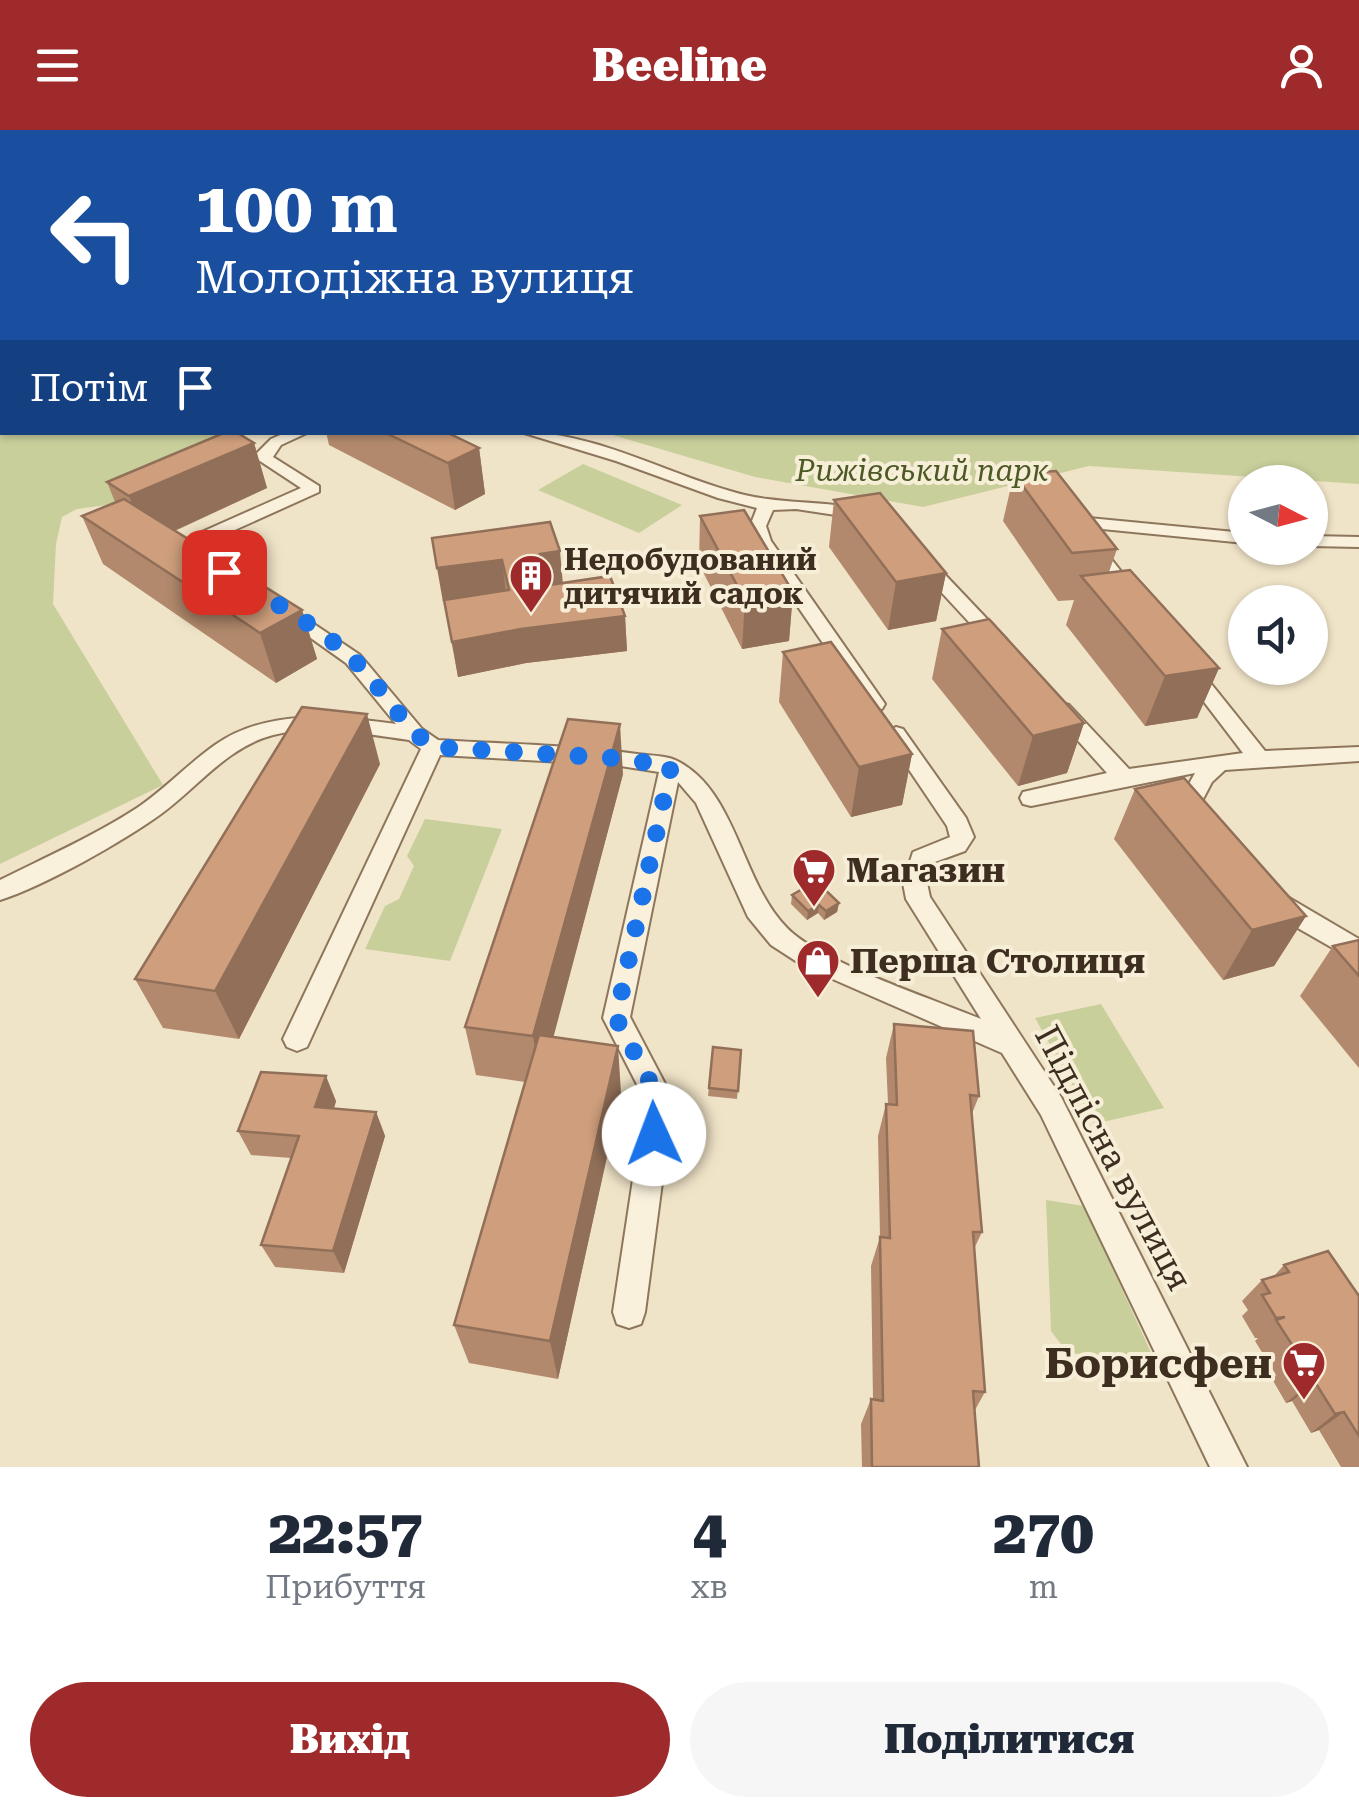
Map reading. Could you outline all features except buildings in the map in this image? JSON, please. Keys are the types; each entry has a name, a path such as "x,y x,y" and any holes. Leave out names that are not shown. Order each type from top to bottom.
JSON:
{"street":[{"path":"539,435 622,458 724,496 766,505 824,507 878,520"},
{"path":"224,572 195,553 201,539 313,489 265,459 273,437"},
{"name":"Підлісна вулиця","path":"766,505 758,526 762,540 958,824 962,837 957,845 921,858 914,883 918,899 1051,1106 1228,1467"},
{"path":"1143,610 1086,538 1082,527 1089,523 1228,536"},
{"path":"1328,541 1359,542"},
{"path":"907,544 1016,660"},
{"path":"267,599 353,659 424,740"},
{"path":"1177,654 1257,756"},
{"path":"1042,690 1124,777"},
{"path":"0,891 146,813 230,746 298,724 326,722 424,740 671,766 689,779 706,800 757,910 780,938 814,960 1012,1045"},
{"path":"298,1039 424,740"},
{"path":"1031,798 1124,777 1257,756 1359,754"},
{"path":"1213,828 1190,802 1204,777 1221,761"},
{"path":"629,1312 659,1099 616,1018 671,766"},
{"path":"1262,882 1296,918 1359,953"}],"green space":[{"path":"0,435 244,435 247,440 137,501 77,509 62,517 56,544 53,604 163,785 0,864"},
{"name":"Рижівський парк","path":"613,435 1359,435 1359,484 1328,482 1328,465 1228,465 1228,475 1089,466 923,507 755,477"},
{"path":"583,464 682,505 639,533 538,490"},
{"path":"425,819 502,829 450,961 365,949 385,906 399,899 414,866 407,856"},
{"path":"1101,1004 1164,1108 1094,1124 1035,1018"},
{"path":"1046,1200 1084,1206 1158,1368 1067,1352 1051,1331"}],"place":[{"name":"Недобудований дитячий садок","path":"531,614"},
{"name":"Магазин","path":"814,908"},
{"name":"Перша Столиця","path":"818,999"},
{"name":"Борисфен","path":"1304,1401"}],"route":[{"path":"224,572 309,625 353,659 415,734 432,747 614,758 671,766 616,1018 659,1099 654,1134"}]}
